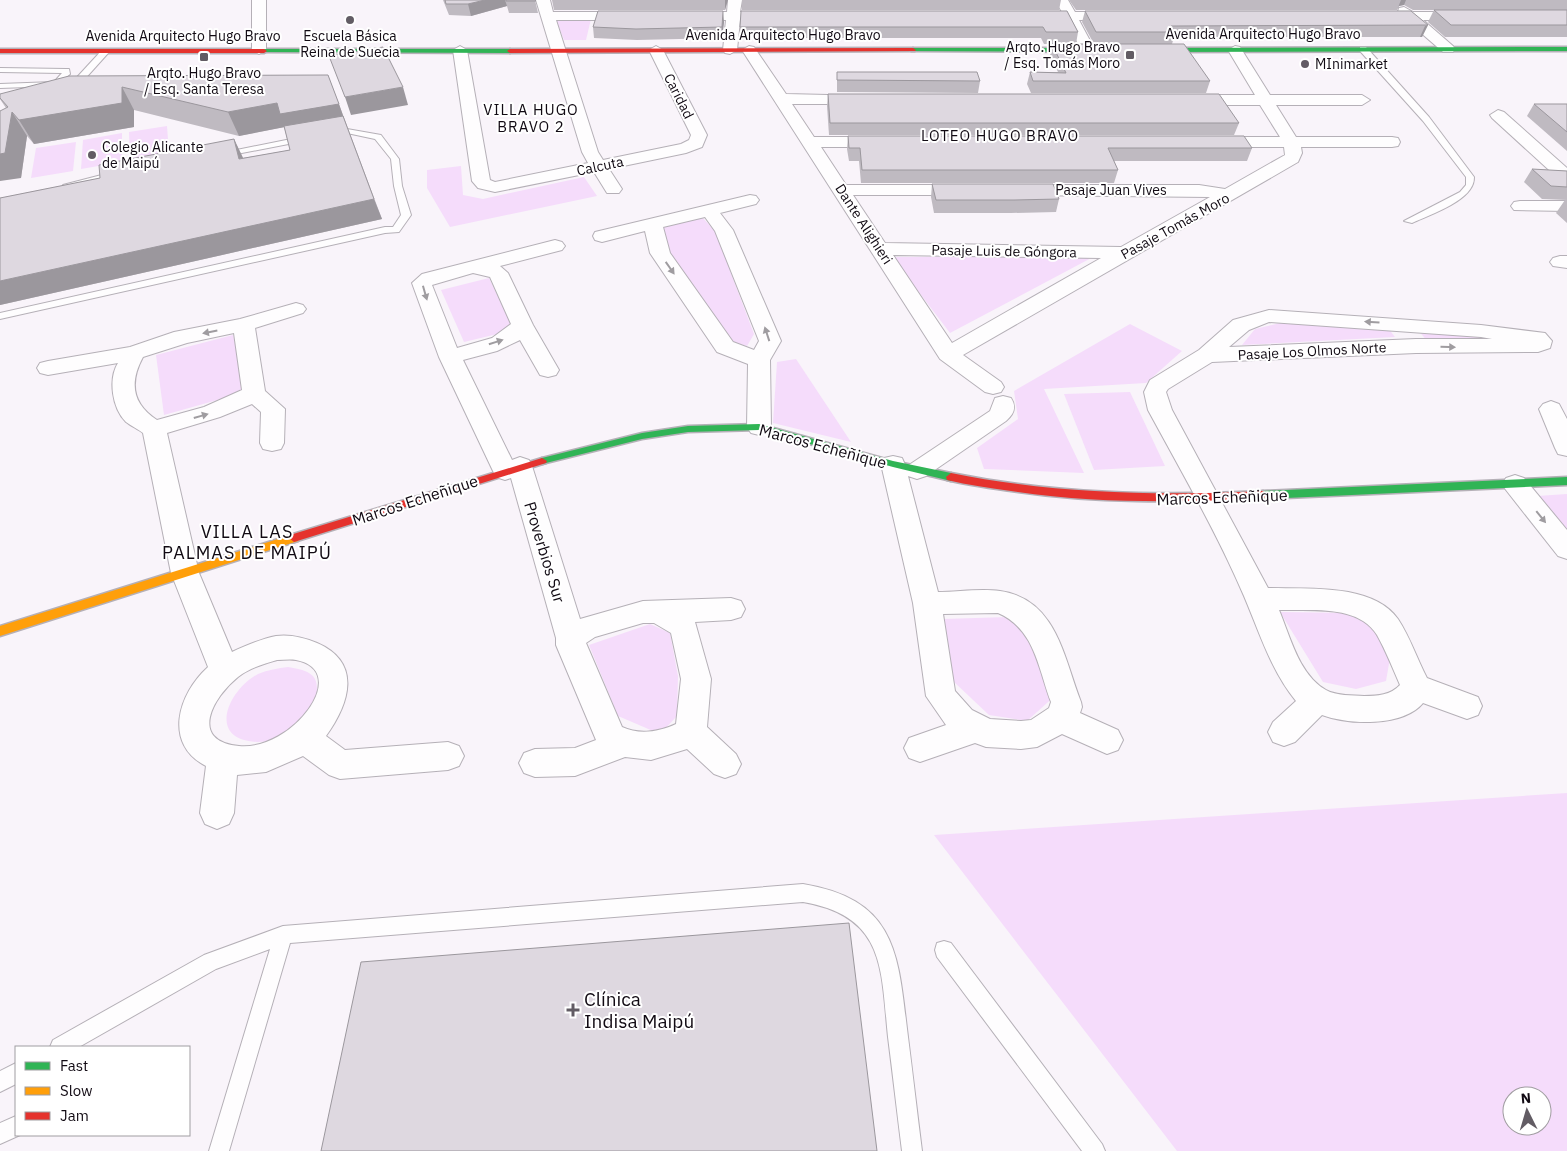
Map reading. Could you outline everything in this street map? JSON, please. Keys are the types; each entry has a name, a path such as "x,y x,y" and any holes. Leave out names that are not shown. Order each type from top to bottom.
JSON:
{"street":[{"path":"259,0 259,50"},
{"path":"543,0 590,152 613,189"},
{"path":"730,50 735,0"},
{"path":"1061,0 1093,50"},
{"path":"1390,0 1448,49"},
{"path":"548,16 645,16"},
{"path":"674,16 796,16"},
{"path":"1022,16 1140,16"},
{"path":"1369,16 1478,16"},
{"name":"Avenida Arquitecto Hugo Bravo","path":"1137,50 1567,49"},
{"name":"Calcuta","path":"460,50 482,180 488,186 503,186 686,148 696,143"},
{"name":"Caridad","path":"656,50 699,135 696,143"},
{"name":"Dante Alighieri","path":"749,50 948,354 998,395 1003,412 998,416 905,467"},
{"name":"Avenida Arquitecto Hugo Bravo","path":"0,51 1093,50"},
{"path":"1235,50 1291,142"},
{"path":"782,99 881,99"},
{"path":"1166,100 1362,100"},
{"path":"1498,115 1567,177"},
{"path":"811,142 899,142"},
{"path":"1193,142 1392,142"},
{"name":"Pasaje Tomás Moro","path":"948,354 1292,158 1294,153 1291,142"},
{"path":"1539,152 1567,152"},
{"path":"842,190 981,190"},
{"name":"Pasaje Juan Vives","path":"1001,190 1199,190 1229,195"},
{"path":"602,236 750,200"},
{"path":"1520,206 1567,206"},
{"path":"709,210 724,230 770,341 759,360 759,428"},
{"path":"653,223 660,253 725,346 759,360"},
{"path":"479,266 555,246"},
{"name":"Pasaje Luis de Góngora","path":"881,250 1127,253"},
{"path":"479,266 498,273 522,325 548,370"},
{"name":"Proverbios Sur","path":"479,266 430,278 422,283 423,290 450,357 513,468 571,638 574,654 610,737 622,744"},
{"path":"48,368 134,353 182,338 244,325 296,309"},
{"name":"Pasaje Los Olmos Norte","path":"1207,356 1416,346 1496,347 1538,345 1542,342 1537,338 1512,334 1269,316 1241,325 1207,356 1171,376 1158,386 1155,392 1160,410 1207,498"},
{"name":"Pasaje Los Olmos Norte","path":"1396,324 1416,346"},
{"path":"244,325 254,394 272,409 272,442"},
{"path":"450,357 508,339 517,333 522,325"},
{"path":"134,353 124,372 123,391 134,416 154,429 185,573 224,671"},
{"path":"154,429 212,412 254,394"},
{"path":"1551,410 1567,448"},
{"name":"Marcos Echeñique","path":"2,631 513,468 667,431 709,427 759,428 905,467 969,481 1051,493 1152,499 1567,481"},
{"path":"905,467 941,696 961,720 975,729 986,733 1021,735 1037,733 1060,718 1067,707 1066,702 1038,625 1032,618 1016,608 1000,602 927,603"},
{"path":"1515,484 1567,549"},
{"path":"1207,498 1259,599 1296,679 1317,701 1346,707 1381,709 1406,700 1416,687"},
{"path":"1259,599 1347,601 1359,607 1387,626 1416,687 1467,706"},
{"path":"571,638 586,628 631,614 730,609"},
{"path":"658,612 678,622 684,628 696,679 691,732"},
{"path":"277,648 302,649 322,658 333,674 334,694 324,716 304,738 284,750 263,758 242,761 223,759 206,752 196,738 192,722 197,704 204,692 224,671 250,656 277,648"},
{"path":"1284,732 1317,701"},
{"path":"1060,718 1107,740"},
{"path":"920,748 975,729"},
{"path":"535,763 575,762 622,744 655,746 671,742 691,732"},
{"path":"691,732 725,764"},
{"path":"304,738 340,765 448,756"},
{"path":"217,812 223,759"}],"lane":[{"path":"1363,49 1426,120 1470,177 1470,185 1463,194 1409,221"},
{"path":"65,93 106,51"},
{"path":"0,70 66,70 66,74 56,84"},
{"path":"0,86 76,83"},
{"path":"0,316 386,230 396,230 406,216 398,186 395,159 378,137 346,130 212,156"},
{"path":"56,187 125,173"},
{"path":"62,1046 211,962 283,935 324,930 803,893 822,895 840,902 856,912 871,926 889,961 912,1151"},
{"path":"219,1151 283,935"},
{"path":"944,950 1095,1151"},
{"path":"0,1082 15,1074"},
{"path":"0,1134 15,1126"},
{"path":"1080,1131 1091,1151"}],"shaded area":[{"path":"591,19 586,40 564,40 556,20"},
{"path":"167,126 169,153 130,160 129,132"},
{"path":"122,133 122,162 81,169 83,140"},
{"path":"76,142 73,171 31,178 36,148"},
{"path":"461,166 463,195 483,199 584,177 597,196 450,227 427,188 427,170"},
{"path":"702,217 715,231 754,334 747,346 730,341 668,253 662,226"},
{"path":"1095,256 950,333 892,257"},
{"path":"489,278 514,330 464,342 441,290"},
{"path":"1280,323 1384,323 1395,337 1242,345 1255,329"},
{"path":"1130,324 1182,351 1146,383 1044,389 1084,473 984,469 977,448 1018,419 1014,391"},
{"path":"1418,330 1486,334 1489,339 1428,342"},
{"path":"233,335 246,392 164,415 156,355"},
{"path":"796,359 851,442 773,423 777,362"},
{"path":"1130,392 1165,466 1094,470 1064,394"},
{"path":"1567,494 1567,530 1537,496"},
{"path":"1280,612 1351,613 1382,633 1390,658 1386,681 1356,689 1323,682"},
{"path":"1008,617 1036,636 1057,694 1027,721 989,715 954,682 943,619"},
{"path":"650,624 670,633 678,676 677,716 660,734 618,716 589,645"},
{"path":"288,667 306,672 315,679 317,690 315,708 289,732 274,740 257,742 241,739 231,733 227,724 227,713 238,691 247,681 258,674"},
{"path":"1567,793 1567,1151 1177,1151 934,835"}],"building":[{"path":"445,0 485,0 468,4 446,4"},
{"path":"535,0 536,1 506,1"},
{"path":"1434,10 1567,10 1567,25 1451,25"},
{"path":"598,11 723,11 722,27 636,29 593,27"},
{"path":"741,11 1067,11 1078,32 1046,32 1043,27 740,27"},
{"path":"1085,11 1411,11 1428,25 1171,26 1175,32 1096,32"},
{"path":"1052,44 1184,44 1210,81 1033,81 1030,72 1066,73"},
{"path":"383,47 403,87 345,97 329,56"},
{"path":"837,72 977,72 980,81 837,80"},
{"path":"328,75 339,104 280,114 277,103 228,112 122,87 122,103 19,120 12,112 5,153 0,154 0,111 8,107 0,98 0,94 69,76"},
{"path":"828,94 1219,94 1239,123 830,123"},
{"path":"1534,104 1567,104 1567,132"},
{"path":"343,116 374,199 0,281 0,198 100,178 99,165 234,139 239,159 290,150 284,126"},
{"path":"848,136 1244,136 1252,148 1108,148 1118,170 862,170 860,148 849,148"},
{"path":"1532,169 1567,171 1567,187 1551,186"},
{"path":"932,184 1053,184 1059,199 936,200"},
{"path":"849,923 877,1151 321,1151 361,962"}],"traffic: fast":[{"path":"1151,50 1567,49"},
{"path":"913,50 1088,50"},
{"path":"264,51 510,51"},
{"path":"542,461 642,436 688,429 759,427 893,464 951,477"},
{"path":"1263,495 1567,481"}],"traffic: slow":[{"path":"0,631 294,538"}],"traffic: jam":[{"path":"510,51 913,50"},
{"path":"0,51 264,51"},
{"path":"294,538 542,461"},
{"path":"951,477 989,485 1067,494 1145,498 1263,495"}],"place":[{"name":"Escuela Básica Reina de Suecia","path":"350,20"},
{"name":"Arqto. Hugo Bravo / Esq. Tomás Moro","path":"1130,55"},
{"name":"Arqto. Hugo Bravo / Esq. Santa Teresa","path":"204,57"},
{"name":"MInimarket","path":"1305,64"},
{"name":"Colegio Alicante de Maipú","path":"92,155"},
{"name":"Clínica Indisa Maipú","path":"573,1010"}],"district":[{"name":"VILLA HUGO BRAVO 2","path":"531,118"},
{"name":"LOTEO HUGO BRAVO","path":"1000,136"},
{"name":"VILLA LAS PALMAS DE MAIPÚ","path":"247,542"}]}
